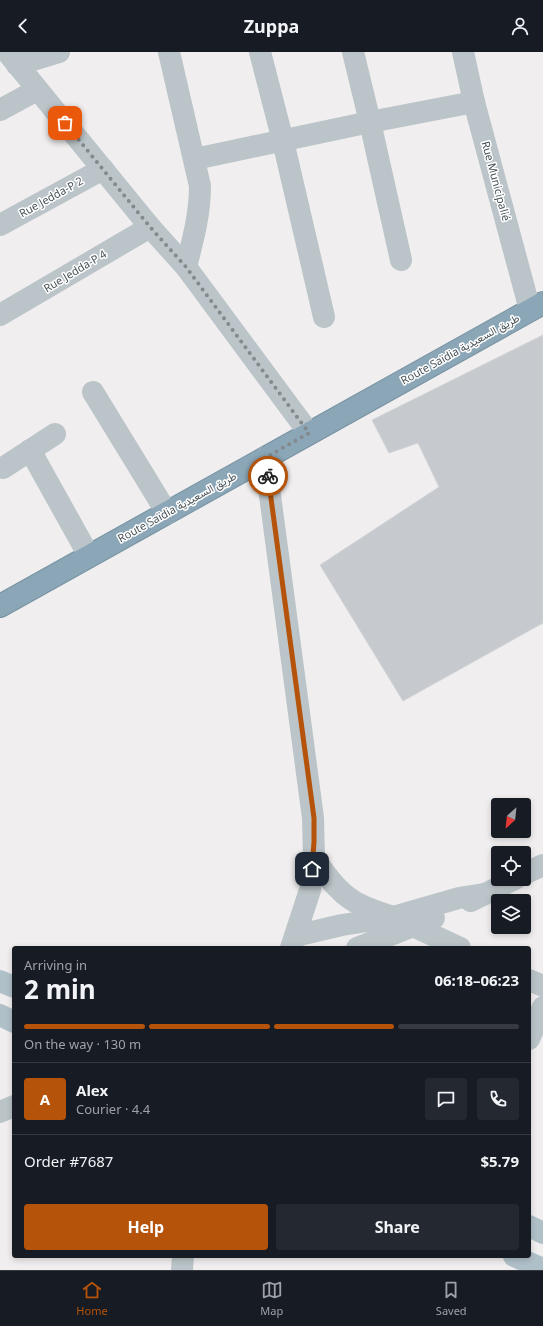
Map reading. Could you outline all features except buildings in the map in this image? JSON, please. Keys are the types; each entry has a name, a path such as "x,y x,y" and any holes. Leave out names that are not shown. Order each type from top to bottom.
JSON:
{"highway":[{"name":"Route Saïdia طريق السعيدية","path":"0,606 537,307"}],"main road":[{"path":"0,981 12,986"},
{"path":"0,1015 12,1021"},
{"path":"531,1227 543,1233"},
{"path":"518,1258 543,1269"}],"street":[{"path":"12,58 59,52"},
{"path":"169,52 195,159 200,186 200,202 197,224 186,267"},
{"path":"260,52 283,141 324,317"},
{"path":"353,52 401,260"},
{"name":"Rue Municipalié","path":"463,52 474,102 537,307"},
{"path":"12,58 150,227 186,267 309,433"},
{"path":"0,110 37,90"},
{"path":"195,159 370,122 474,102"},
{"name":"Rue Jedda-P 2","path":"0,225 103,168"},
{"name":"Rue Jedda-P 4","path":"0,315 150,227"},
{"path":"93,392 167,513"},
{"path":"2,468 55,434"},
{"path":"30,450 89,556"},
{"path":"265,458 314,818 314,858 310,890 293,942"},
{"path":"314,858 330,880 345,895 362,906 393,917"},
{"path":"531,871 543,865"},
{"path":"362,946 460,907 501,886"},
{"path":"293,942 342,925 393,917 459,898 484,894"},
{"path":"413,926 453,946"},
{"path":"531,981 543,986"},
{"path":"531,1034 543,1007"},
{"path":"0,1112 12,1107"},
{"path":"182,1270 183,1258"}],"way so far":[{"path":"65,123 150,227 186,267 309,433 265,458 268,476"}],"route":[{"path":"268,476 314,818 314,858 312,869"}]}
